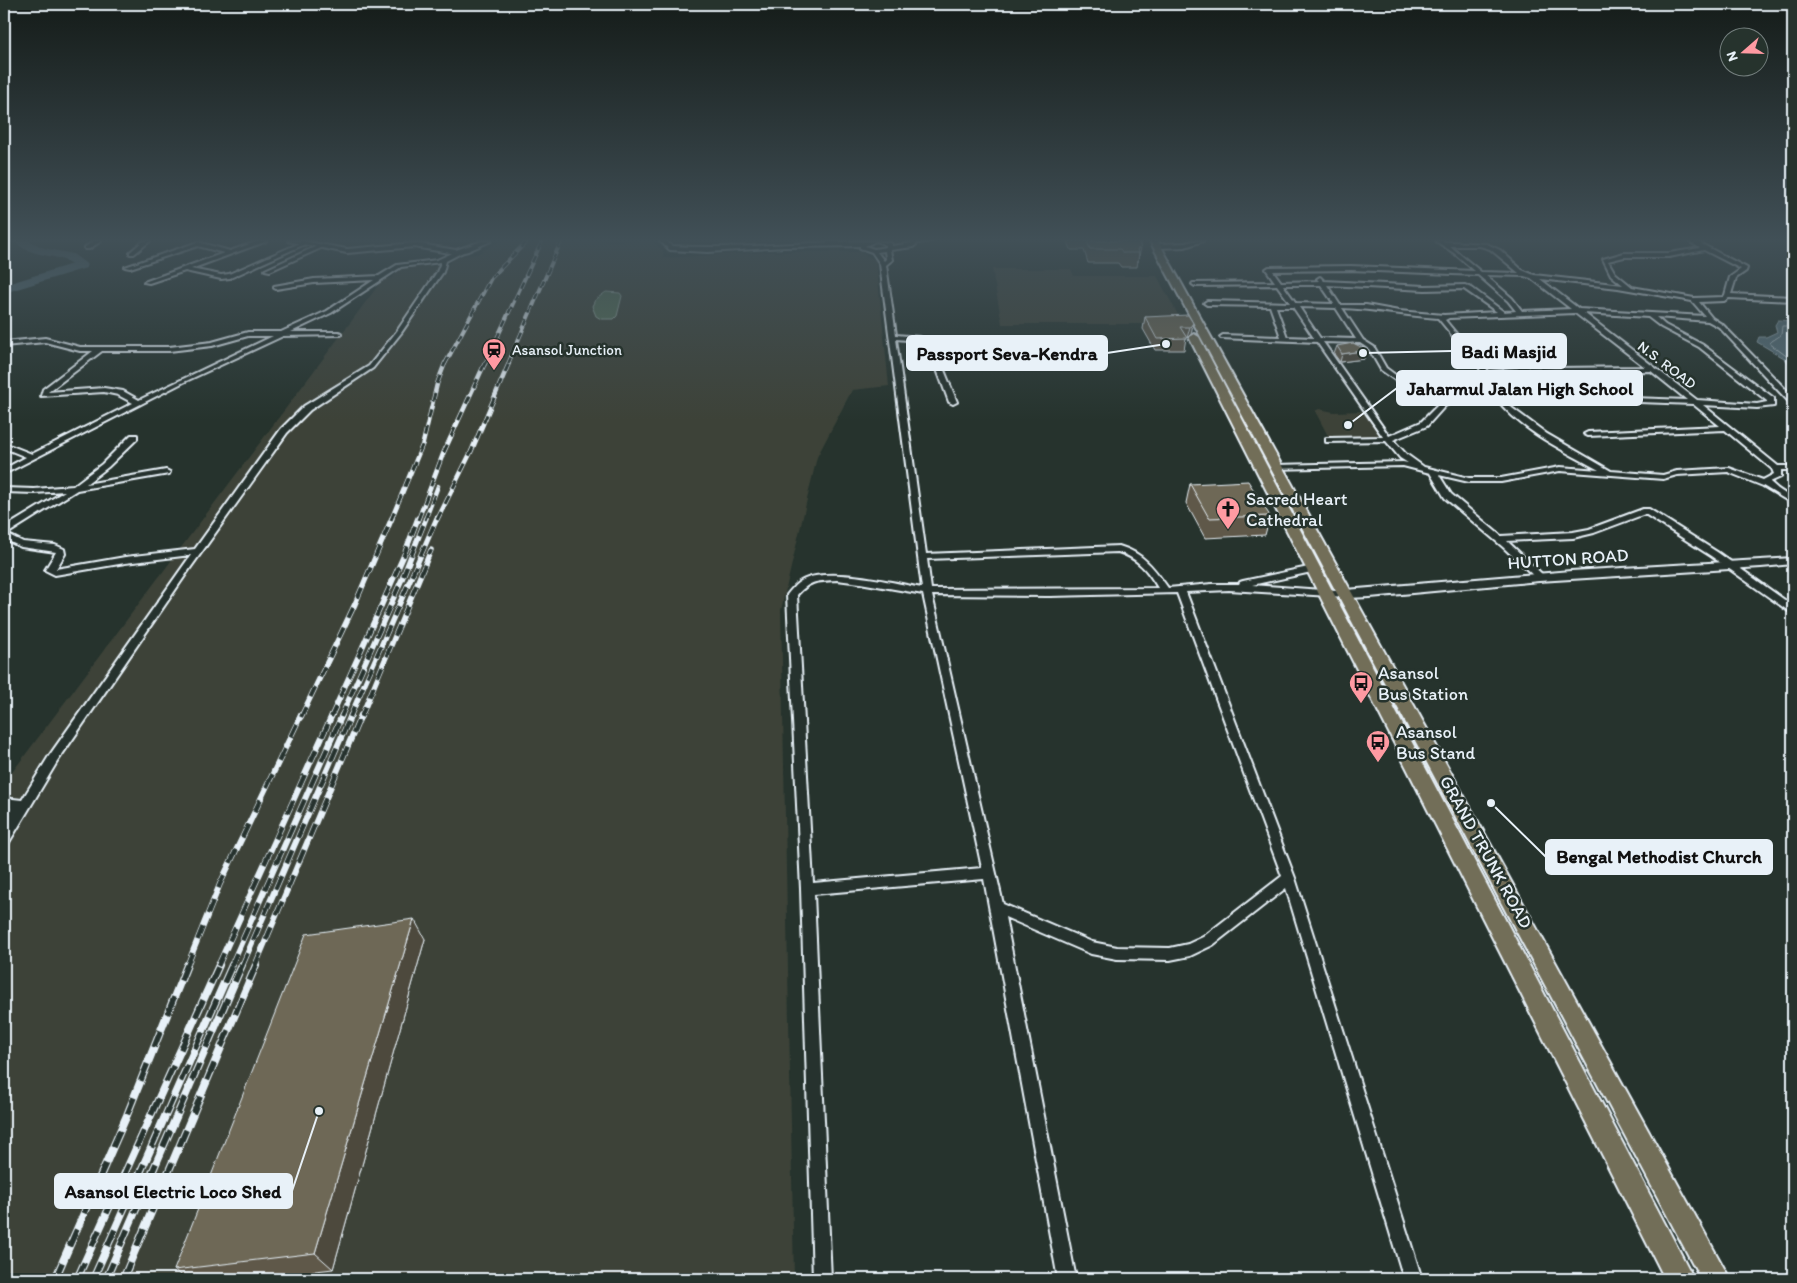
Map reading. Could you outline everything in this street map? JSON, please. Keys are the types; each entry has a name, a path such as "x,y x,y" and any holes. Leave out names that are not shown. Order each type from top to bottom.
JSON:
{"main road":[{"path":"1179,301 1216,383 1680,1279"},
{"name":"GRAND TRUNK ROAD","path":"1185,301 1346,594 1716,1279"}],"street":[{"path":"4,472 138,403 329,312 345,301"},
{"path":"4,840 53,759 284,431 299,414 317,400 365,373 399,332 420,301"},
{"path":"889,301 927,593 997,907 1067,1279"},
{"path":"1292,301 1388,439 1403,456 1421,468"},
{"path":"1334,301 1361,341 1372,348 1380,364 1390,375 1442,404"},
{"path":"1486,301 1502,313"},
{"path":"1512,301 1520,313"},
{"name":"N.S. ROAD","path":"1562,301 1695,402 1776,468"},
{"path":"1695,301 1710,319 1720,326 1793,401"},
{"path":"1207,303 1294,304 1373,308 1399,314 1443,317 1575,311 1710,319"},
{"path":"1272,304 1286,338"},
{"path":"1328,440 1388,439 1424,424 1442,404 1460,396 1500,395 1757,406 1768,406 1771,404 1771,400 1702,346 1663,326 1650,315"},
{"path":"1443,317 1441,319 1454,336 1476,361 1482,365 1555,370 1651,369"},
{"path":"4,344 45,340 80,349 179,348 212,344 248,334 339,334"},
{"path":"894,336 920,339 931,344 953,402"},
{"path":"1223,337 1361,341"},
{"path":"100,350 45,390 44,394 104,390 120,393 138,403"},
{"path":"1482,365 1488,380 1510,410 1544,436 1610,472"},
{"path":"1588,434 1728,428"},
{"path":"4,532 77,488 120,453 134,436"},
{"path":"4,445 32,457"},
{"path":"1275,467 1384,463 1421,468 1469,480 1501,480 1560,469 1663,477 1677,474 1729,470 1766,484 1793,502"},
{"path":"1766,484 1766,481 1778,475 1776,468 1793,468"},
{"path":"4,490 34,491 77,488 166,472"},
{"path":"1433,472 1448,496 1500,539 1540,577"},
{"path":"1500,539 1573,535 1591,531 1646,511 1732,567 1793,610"},
{"path":"4,536 21,544 55,548 60,551 60,556 50,570 55,572 125,560 198,551"},
{"path":"922,557 1119,549 1133,553 1144,560 1165,591"},
{"name":"HUTTON ROAD","path":"1346,594 1376,593 1540,577 1732,567 1793,561"},
{"path":"1228,587 1313,569"},
{"path":"822,1279 807,889 792,595 795,588 802,582 813,579 838,577 927,593 1165,591 1228,587 1346,594"},
{"path":"1180,590 1289,878 1413,1279"},
{"path":"4,803 24,805"},
{"path":"4,820 24,805"},
{"path":"807,889 988,873"},
{"path":"997,907 1092,948 1116,953 1170,954 1190,950 1208,941 1289,878"}],"shaded area":[{"path":"367,301 880,301 889,386 852,390 817,457 781,610 794,1279 4,1279 4,783"},
{"path":"998,301 1170,301 1183,324 1002,324"},
{"path":"1319,409 1334,412 1364,411 1384,437 1329,438 1315,411"}],"green space":[{"path":"595,301 621,301 617,316 614,319 601,319 596,316 592,306"}],"water":[{"path":"1778,320 1793,321 1793,368 1784,358 1757,342 1759,337 1766,337 1777,332 1775,325"}],"building":[{"path":"1188,315 1193,323 1190,327 1180,327 1187,338 1157,339 1145,317"},
{"path":"1353,343 1367,350 1342,354 1337,346"},
{"path":"1248,481 1270,516 1209,518 1190,484"},
{"path":"414,919 315,1253 174,1270 306,934"}],"railway":[{"path":"445,364 479,301"},
{"path":"485,364 514,301"},
{"path":"508,364 535,301"},
{"path":"391,520 423,443 437,384 445,363"},
{"path":"418,520 443,454 485,363"},
{"path":"437,520 471,452 509,363"},
{"path":"425,520 438,486"},
{"path":"301,717 355,604 392,518"},
{"path":"331,717 404,555 418,518"},
{"path":"341,717 402,579 426,518"},
{"path":"350,717 437,518"},
{"path":"361,717 431,550"},
{"path":"187,966 220,884 301,715"},
{"path":"218,966 332,715"},
{"path":"231,966 342,715"},
{"path":"242,966 351,715"},
{"path":"255,966 361,715"},
{"path":"55,1279 127,1115 187,965"},
{"path":"77,1279 219,965"},
{"path":"93,1279 232,965"},
{"path":"106,1279 242,965"},
{"path":"123,1279 256,965"}],"place":[{"name":"Passport Seva-Kendra","path":"1166,344"},
{"name":"Badi Masjid","path":"1363,353"},
{"name":"Asansol Junction","path":"494,371"},
{"name":"Jaharmul Jalan High School","path":"1348,425"},
{"name":"Sacred Heart Cathedral","path":"1228,530"},
{"name":"Asansol Bus Station","path":"1361,704"},
{"name":"Asansol Bus Stand","path":"1378,763"},
{"name":"Bengal Methodist Church","path":"1491,803"},
{"name":"Asansol Electric Loco Shed","path":"319,1111"}]}
